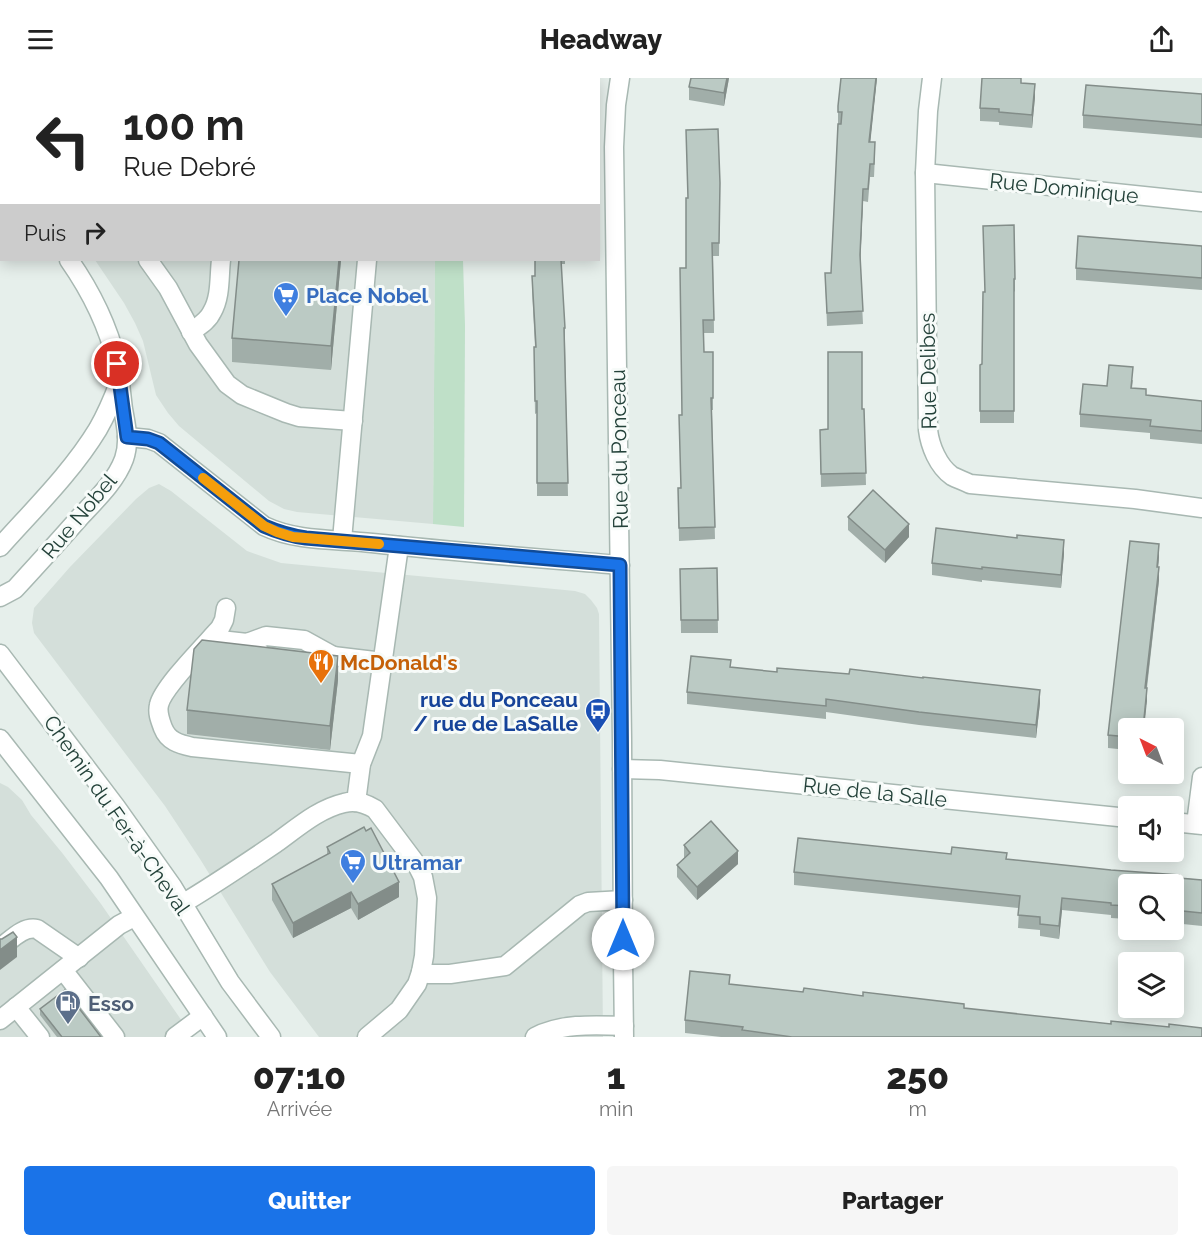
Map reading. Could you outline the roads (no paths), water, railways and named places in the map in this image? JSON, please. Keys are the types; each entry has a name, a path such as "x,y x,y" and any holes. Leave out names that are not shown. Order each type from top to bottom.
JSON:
{"street":[{"name":"Rue du Ponceau","path":"620,78 614,147 624,1031"},
{"name":"Rue Delibes","path":"932,78 925,173 928,430 929,442 935,454 951,475 970,484 1135,499 1202,508"},
{"name":"Rue Dominique","path":"925,173 1202,202"},
{"name":"Rue Nobel","path":"0,597 15,589 95,501 114,477 128,445 120,382 112,346 98,311 70,261"},
{"path":"149,261 168,288 198,344 227,384 242,395 299,417 352,421"},
{"path":"191,332 205,322 218,299 221,261"},
{"path":"342,540 367,261"},
{"name":"Rue Nobel","path":"0,547 89,443 103,420 120,382"},
{"path":"127,437 148,439 159,443 264,526 293,537 620,565"},
{"path":"356,802 361,764 372,736 399,546"},
{"path":"226,608 220,628 167,688 159,704 159,717 164,731 179,744 192,747 361,764"},
{"path":"211,639 247,643 266,636 304,640 333,656 383,662"},
{"name":"Chemin du Fer-à-Cheval","path":"0,654 129,825 172,886 230,982 271,1037"},
{"name":"Chemin du Fer-à-Cheval","path":"0,739 8,760 97,862 217,1037"},
{"name":"Rue de la Salle","path":"622,769 660,770 1118,817"},
{"path":"1184,823 1199,824 1202,777"},
{"path":"182,904 213,886 316,814 338,805 356,802 369,805 380,815 417,865 423,877 427,898 424,956 414,989 399,1010 367,1037"},
{"path":"421,972 450,974 505,966 580,905 588,902 623,900"},
{"path":"0,1020 119,925 134,917"},
{"path":"0,948 31,928 37,929 78,958"},
{"path":"63,970 115,1037"},
{"path":"16,1007 37,1036"},
{"path":"175,1037 203,1016"},
{"path":"535,1037 553,1029 566,1032 624,1031"}],"place":[{"name":"Place Nobel","path":"286,318"},
{"name":"McDonald's","path":"321,685"},
{"name":"rue du Ponceau / rue de LaSalle","path":"598,734"},
{"name":"Ultramar","path":"353,885"},
{"name":"Esso","path":"68,1026"}]}
